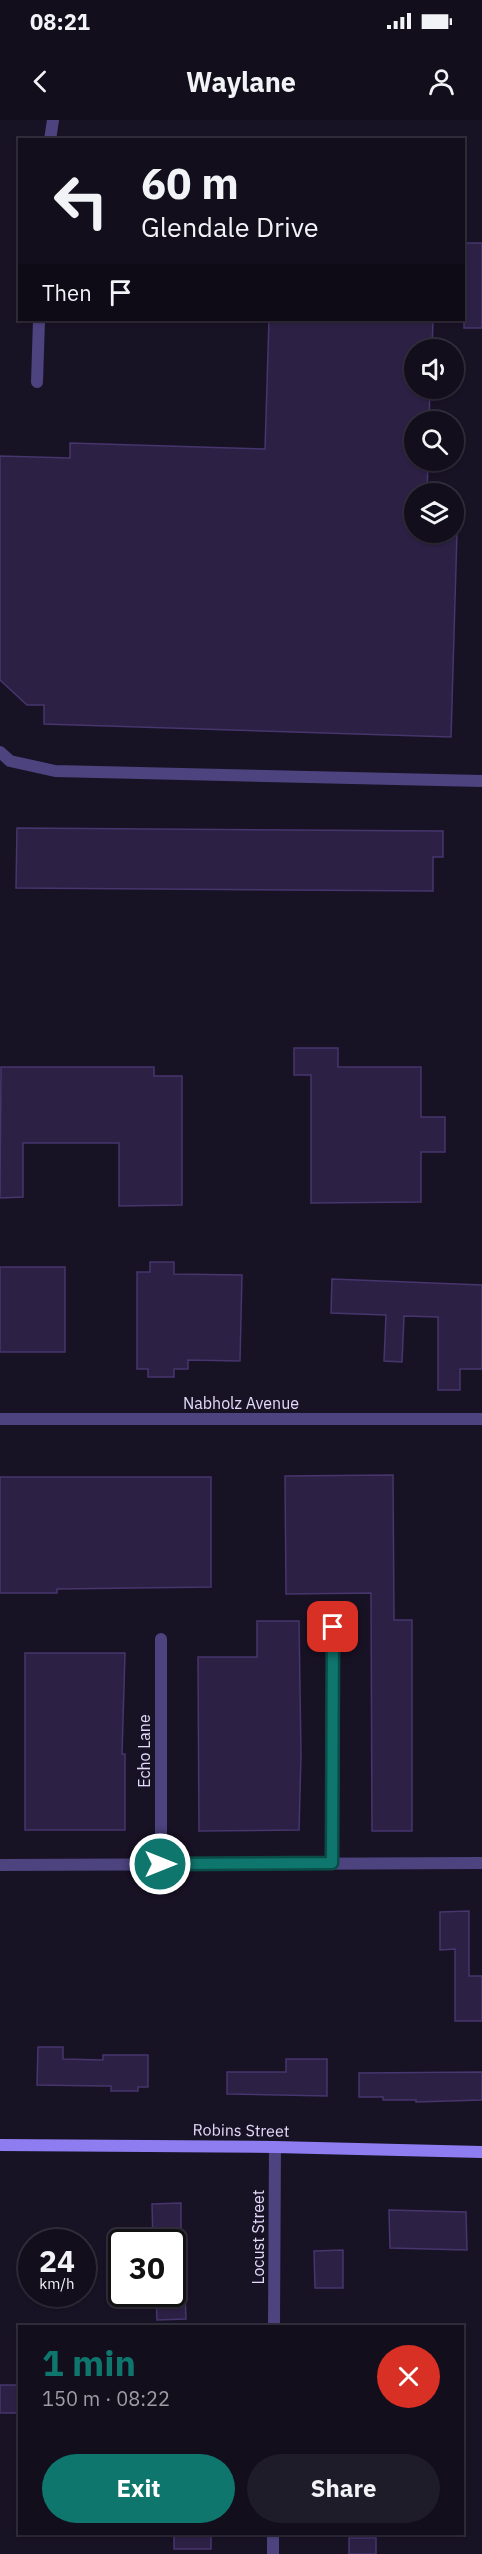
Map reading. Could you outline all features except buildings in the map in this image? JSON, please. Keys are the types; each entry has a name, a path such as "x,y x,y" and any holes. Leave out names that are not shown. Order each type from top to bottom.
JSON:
{"street":[{"path":"50,138 53,120"},
{"path":"37,382 39,321"},
{"path":"0,752 10,761 55,771 482,781"},
{"name":"Nabholz Avenue","path":"0,1419 482,1419"},
{"path":"332,1863 333,1627"},
{"name":"Echo Lane","path":"160,1864 161,1639"},
{"path":"0,1864 482,1863"},
{"name":"Robins Street","path":"0,2145 275,2147 482,2152"},
{"name":"Locust Street","path":"274,2325 275,2147"},
{"path":"273,2535 273,2554"}],"route":[{"path":"160,1864 332,1863 333,1627"}]}
